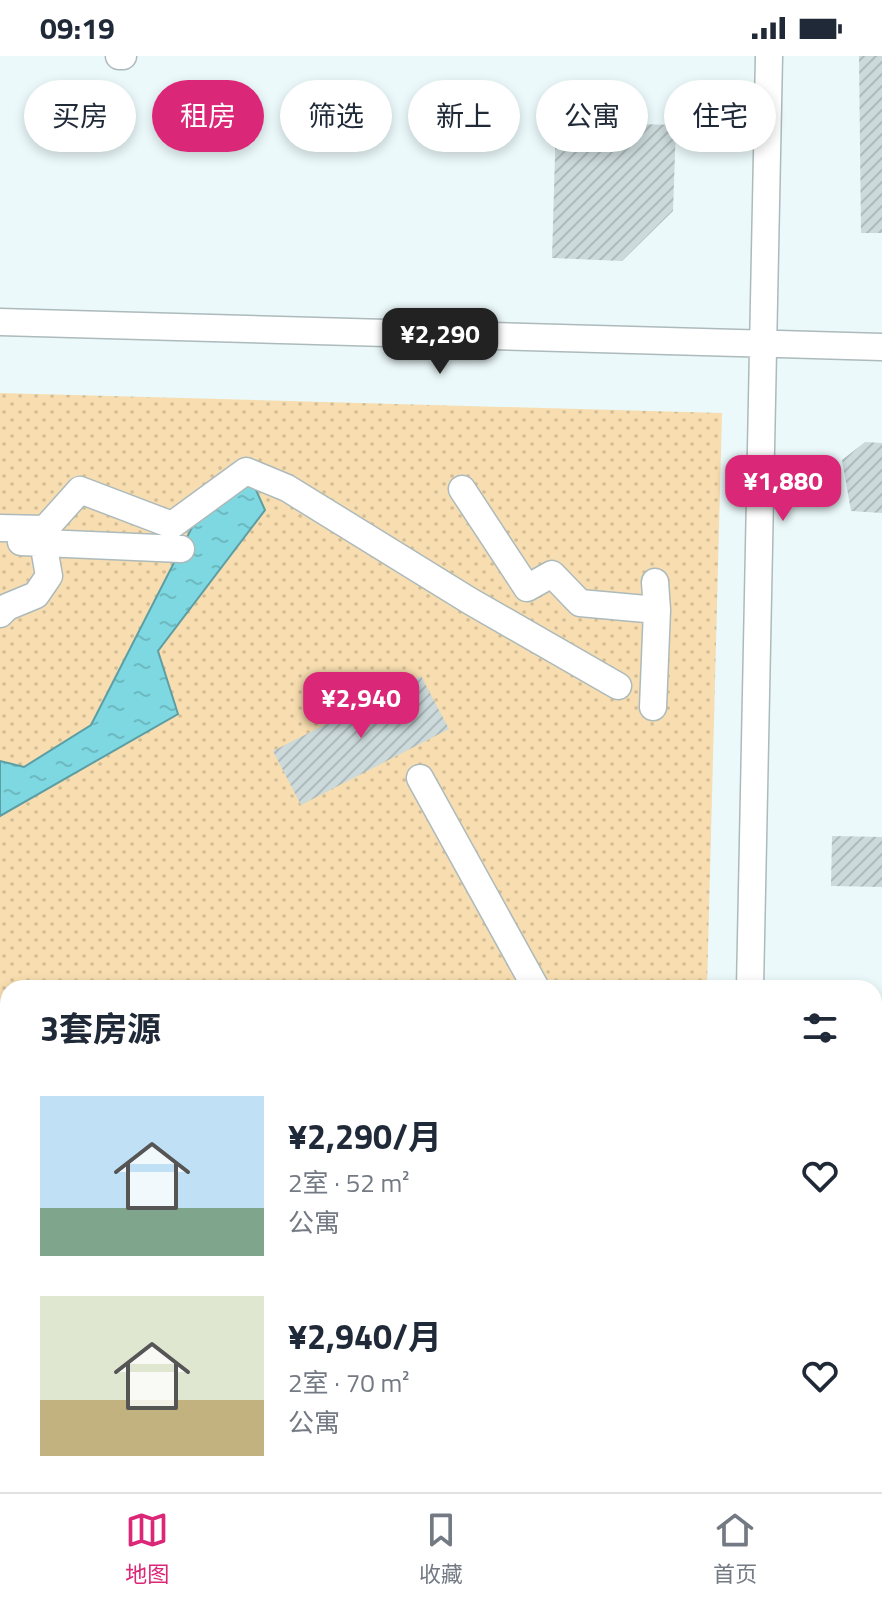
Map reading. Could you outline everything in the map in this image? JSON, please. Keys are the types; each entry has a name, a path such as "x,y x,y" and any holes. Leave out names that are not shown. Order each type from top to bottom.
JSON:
{"street":[{"path":"750,980 769,56"},
{"path":"0,322 762,353 882,362"},
{"path":"0,338 762,353 882,347"},
{"path":"0,528 45,529 80,490 172,525 246,471 287,488 470,601 618,686"},
{"path":"462,489 527,588 552,574 580,603 657,610"},
{"path":"0,541 181,549"},
{"path":"0,614 7,607 36,595 49,576 43,542"},
{"path":"653,707 657,610 655,582"},
{"path":"420,778 532,980"}],"shaded area":[{"path":"0,393 722,413 707,980 0,980"}],"water":[{"path":"252,481 265,510 158,651 178,714 0,816 0,761 24,767 91,725 203,506"}],"building":[{"path":"859,56 882,56 882,233 861,233"},
{"path":"648,124 664,125 664,152 675,152 673,211 622,261 552,258 555,152 648,152"},
{"path":"865,442 882,443 882,513 851,511 842,460"},
{"path":"421,676 449,729 301,805 273,751"},
{"path":"832,836 882,837 882,887 831,886"}]}
